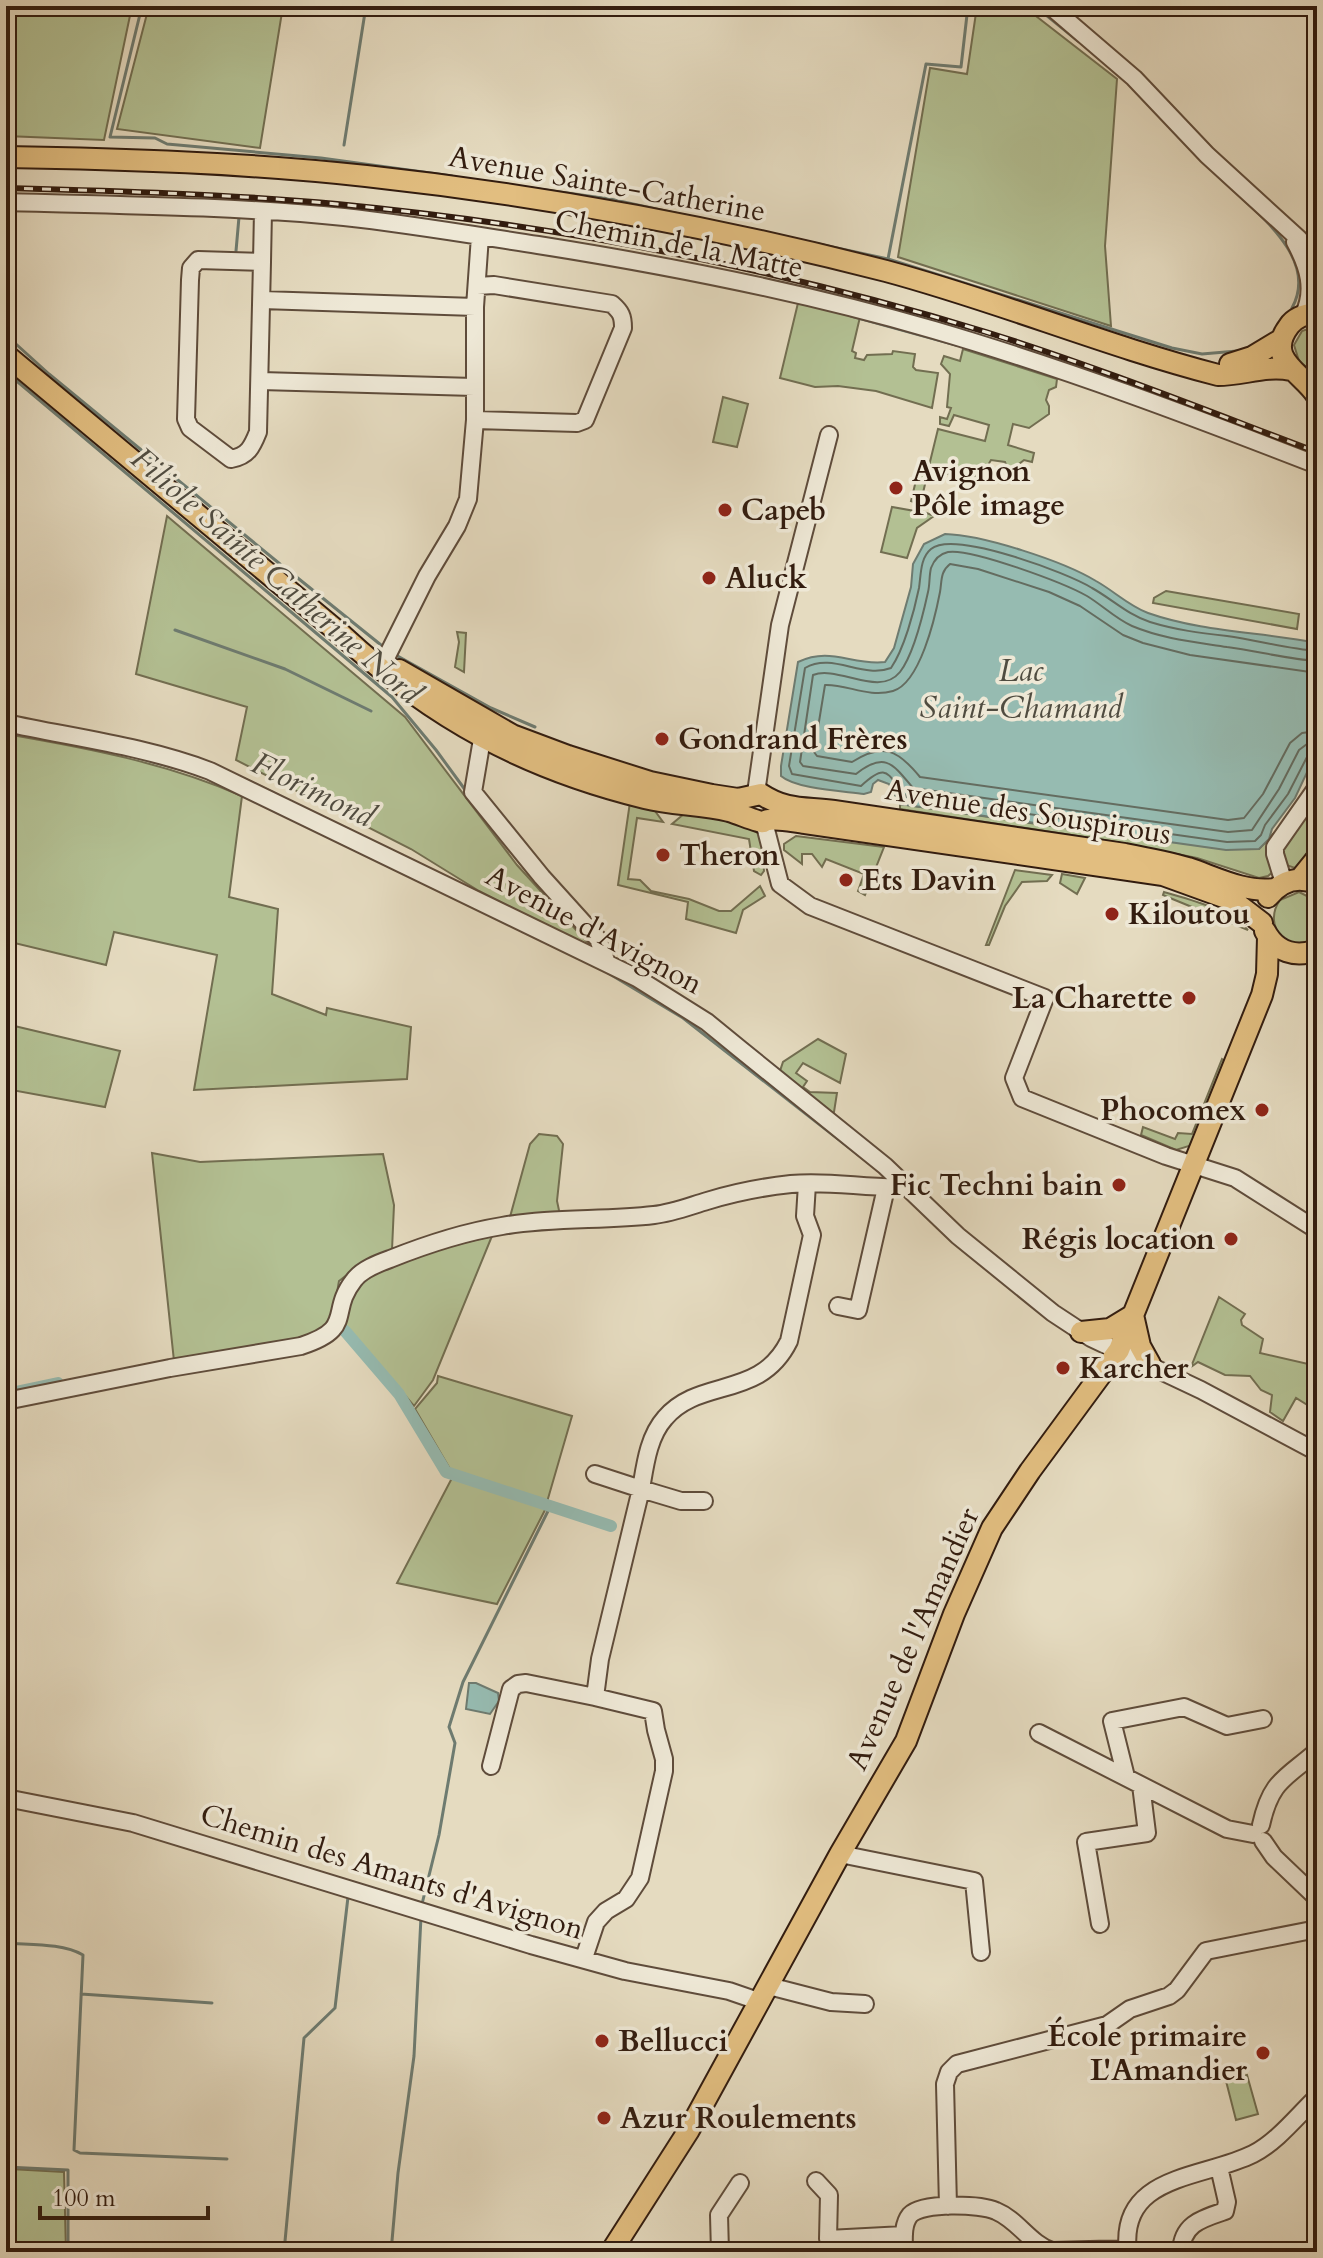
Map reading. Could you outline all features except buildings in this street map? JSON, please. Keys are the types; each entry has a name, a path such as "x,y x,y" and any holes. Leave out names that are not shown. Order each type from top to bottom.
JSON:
{"main road":[{"name":"Avenue Sainte-Catherine","path":"6,157 191,162 312,171 431,183 594,208 723,233 886,272 1218,375 1268,368 1303,376"},
{"path":"1182,365 1237,363 1282,339 1293,321 1310,314"},
{"path":"1282,339 1283,355 1317,396"},
{"name":"Avenue des Souspirous","path":"6,355 429,707 487,731 572,776 658,801 760,809 1148,872 1186,882 1232,900 1282,950 1311,954"},
{"name":"Avenue des Souspirous","path":"760,809 820,809 1148,858 1242,887 1264,890 1294,884"},
{"path":"1294,884 1317,858"},
{"name":"Avenue de l'Amandier","path":"611,2252 689,2130 840,1854 906,1741 954,1614 992,1528 1119,1350 1262,995 1267,974 1262,910 1266,899 1294,884"},
{"name":"Avenue de l'Amandier","path":"1262,995 1284,967 1311,954"},
{"path":"1081,1332 1110,1329 1133,1315 1140,1346 1150,1364"}],"street":[{"path":"1050,6 1134,78 1207,155 1317,258"},
{"name":"Chemin de la Matte","path":"6,202 345,217 655,264 762,286 932,329 1132,394 1317,465"},
{"path":"262,262 198,260 191,268 186,419 190,428 231,459 242,457 252,448 258,432 261,381 263,211"},
{"path":"1287,230 1301,254 1309,278 1310,314"},
{"path":"382,666 427,576 457,526 468,499 475,420 475,307 480,236"},
{"path":"475,420 577,423 585,420 623,328 621,312 612,304 494,285 477,286"},
{"path":"262,300 475,307"},
{"path":"261,381 474,387"},
{"path":"829,435 779,632 760,809 780,884 810,906 1045,998 1014,1078 1022,1098 1166,1156 1235,1178 1317,1230"},
{"name":"Avenue d'Avignon","path":"6,723 128,747 179,759 210,771 637,978 707,1022 835,1125 1006,1277 1081,1332 1150,1364 1317,1452"},
{"path":"487,731 473,792 542,877 598,939 607,963"},
{"path":"1294,884 1275,854 1275,847 1317,787"},
{"path":"6,1401 301,1346 319,1340 330,1334 338,1322 345,1297 363,1271 391,1258 502,1226 657,1215 717,1198 790,1184 837,1182 886,1188 906,1187"},
{"path":"595,1697 600,1659 650,1445 664,1418 680,1406 703,1395 751,1380 771,1367 783,1353 789,1341 812,1235 805,1216 807,1184"},
{"path":"838,1306 858,1310 886,1188"},
{"path":"595,1474 681,1501 704,1501"},
{"path":"491,1766 511,1689 518,1684 526,1683 653,1711 664,1759 640,1878 626,1899 606,1911 596,1922 584,1958"},
{"path":"1126,1777 1112,1721 1184,1707 1227,1726 1263,1719"},
{"path":"1039,1733 1227,1829 1259,1833"},
{"path":"1317,1751 1289,1771 1274,1787 1259,1833 1274,1857 1317,1898"},
{"path":"1100,1924 1086,1842 1147,1833 1141,1785"},
{"name":"Chemin des Amants d'Avignon","path":"6,1798 133,1823 625,1971 729,1991 865,2004"},
{"path":"840,1854 974,1881 981,1952"},
{"path":"948,2206 945,2084 949,2072 957,2064 1116,2021 1130,2009 1169,1996 1177,1990 1206,1951 1317,1929"},
{"path":"816,2181 829,2195 828,2239 904,2244 905,2224 915,2211 924,2207 948,2206 997,2211 1043,2248 1052,2251 1128,2250 1126,2237 1130,2218 1146,2194 1257,2152 1317,2097"},
{"path":"1181,2252 1183,2235 1196,2220 1225,2211 1227,2202 1219,2167"},
{"path":"720,2252 719,2215 740,2183"}],"green space":[{"path":"6,6 132,6 104,140 6,136"},
{"path":"149,6 283,6 260,148 117,129"},
{"path":"977,6 1023,6 1117,79 1105,246 1111,326 898,257 930,68 967,74"},
{"path":"798,303 860,317 852,351 856,353 855,358 864,360 867,355 892,354 893,351 915,354 913,367 916,370 938,373 932,408 876,391 838,386 815,387 780,378"},
{"path":"1317,326 1317,368 1305,366 1299,361 1294,345 1302,331"},
{"path":"963,349 1057,379 1056,387 1049,390 1046,400 1049,414 1029,428 1013,424 1008,445 1034,453 1032,462 1024,460 1014,468 1007,467 1005,462 991,460 981,477 975,476 974,479 932,471 929,480 926,480 919,510 934,516 917,528 907,558 881,552 892,507 915,511 917,503 911,501 919,468 928,470 938,429 985,441 989,425 954,415 949,426 940,424 940,417 947,419 951,408 947,407 950,374 941,364 944,356 960,361"},
{"path":"723,397 748,404 737,447 713,442"},
{"path":"167,516 405,717 517,865 588,943 587,946 479,891 411,849 236,760 247,707 136,674"},
{"path":"1166,591 1299,614 1297,629 1153,603 1154,598"},
{"path":"457,632 466,633 464,672 455,667 459,642"},
{"path":"6,734 156,766 242,796 229,897 278,909 272,994 326,1015 327,1008 411,1027 407,1079 194,1090 217,955 114,932 106,965 6,941"},
{"path":"630,802 655,811 663,822 637,818 628,879 640,880 651,891 689,899 719,911 731,911 760,886 765,896 743,910 736,933 686,919 688,902 618,885"},
{"path":"900,804 1064,828 1259,849 1275,832 1269,852 1275,870 1259,878 1197,858 1111,841 900,809"},
{"path":"1313,808 1314,832 1306,855 1295,868 1286,865 1282,847"},
{"path":"685,813 735,820 752,827 758,832 763,846 764,871 761,875 754,871 749,839 672,824"},
{"path":"796,836 884,847 865,895 858,891 864,874 826,859 822,867 812,854 802,854 802,864 784,850 784,844"},
{"path":"1015,870 1052,875 1047,881 1022,882 1005,906 989,945 986,945"},
{"path":"1062,874 1085,878 1077,894 1060,883"},
{"path":"1164,892 1219,911 1248,930 1163,895"},
{"path":"1299,892 1317,901 1317,937 1297,943 1281,936 1274,920 1280,900"},
{"path":"6,1024 120,1051 105,1107 6,1089"},
{"path":"818,1039 846,1054 840,1083 803,1063 796,1073 807,1081 803,1087 810,1092 837,1093 834,1112 829,1114 780,1071 783,1062"},
{"path":"1222,1059 1225,1061 1196,1138 1189,1146 1176,1150 1141,1135 1143,1127 1175,1139 1178,1133 1192,1134"},
{"path":"539,1134 557,1136 563,1144 557,1201 560,1215 510,1217 530,1144"},
{"path":"152,1153 200,1162 383,1154 394,1205 392,1250 361,1264 339,1281 330,1319 311,1334 274,1344 174,1361"},
{"path":"492,1236 433,1380 414,1406 343,1323 352,1292 365,1278 398,1262"},
{"path":"1219,1297 1245,1314 1242,1325 1263,1339 1260,1353 1317,1366 1317,1411 1296,1398 1283,1421 1270,1412 1272,1395 1261,1390 1250,1376 1225,1375 1198,1362 1191,1367"},
{"path":"438,1376 572,1416 547,1502 450,1469 415,1409 437,1383"},
{"path":"452,1478 546,1508 497,1604 397,1583"},
{"path":"1247,2075 1258,2114 1236,2120 1226,2081"},
{"path":"10,2169 64,2172 66,2252 6,2252"}],"water":[{"name":"Lac Saint-Chamand","path":"945,534 1001,544 1044,558 1082,573 1141,610 1168,619 1317,643 1317,751 1295,798 1272,829 1269,839 1259,849 1226,850 900,804 889,784 878,780 871,792 864,794 808,787 781,776 798,662 831,656 885,662 894,648 911,587 913,564 924,544"},
{"path":"469,1683 498,1693 499,1701 490,1714 466,1709"}],"waterway":[{"path":"142,6 110,137 155,138 167,144 321,158 452,176"},
{"path":"344,145 366,6"},
{"path":"888,259 926,64 961,67 968,6"},
{"path":"1035,6 1078,41"},
{"path":"1219,176 1278,234 1290,252 1297,270 1298,288 1292,308"},
{"path":"531,188 610,199 888,259 1172,348 1202,354 1237,351"},
{"path":"236,251 239,217"},
{"path":"851,316 956,345"},
{"path":"6,335 280,564"},
{"name":"Filiole Sainte Catherine Nord","path":"6,372 392,697 466,791"},
{"path":"294,575 381,645"},
{"path":"175,630 285,669 371,711"},
{"path":"394,654 491,708 535,727"},
{"path":"6,732 34,737"},
{"path":"124,754 190,772"},
{"name":"Florimond","path":"245,779 278,795"},
{"name":"Filiole Sainte Catherine Nord","path":"506,845 529,874"},
{"path":"608,973 683,1018 879,1171"},
{"path":"345,1331 399,1394 446,1472 611,1526"},
{"path":"6,1394 58,1383"},
{"path":"422,1904 439,1835 455,1743 449,1727 463,1682 550,1507"},
{"path":"6,1883 10,1804"},
{"path":"284,2252 304,2038 335,2008 348,1897"},
{"path":"391,2252 414,2056 421,1917"},
{"path":"6,1943 56,1946 83,1955 74,2150 80,2153 227,2159"},
{"path":"81,1994 212,2003"},
{"path":"6,2167 68,2170 68,2252"}],"railway":[{"path":"6,188 213,195 337,204 501,224 665,252 827,288 986,332 1317,452"}],"place":[{"name":"Avignon Pôle image","path":"896,488"},
{"name":"Capeb","path":"725,510"},
{"name":"Aluck","path":"709,578"},
{"name":"Gondrand Frères","path":"662,739"},
{"name":"Theron","path":"663,855"},
{"name":"Ets Davin","path":"846,880"},
{"name":"Kiloutou","path":"1112,914"},
{"name":"La Charette","path":"1189,998"},
{"name":"Phocomex","path":"1262,1110"},
{"name":"Fic Techni bain","path":"1119,1185"},
{"name":"Régis location","path":"1231,1239"},
{"name":"Karcher","path":"1063,1368"},
{"name":"Bellucci","path":"602,2041"},
{"name":"École primaire L'Amandier","path":"1263,2053"},
{"name":"Azur Roulements","path":"604,2118"}]}
